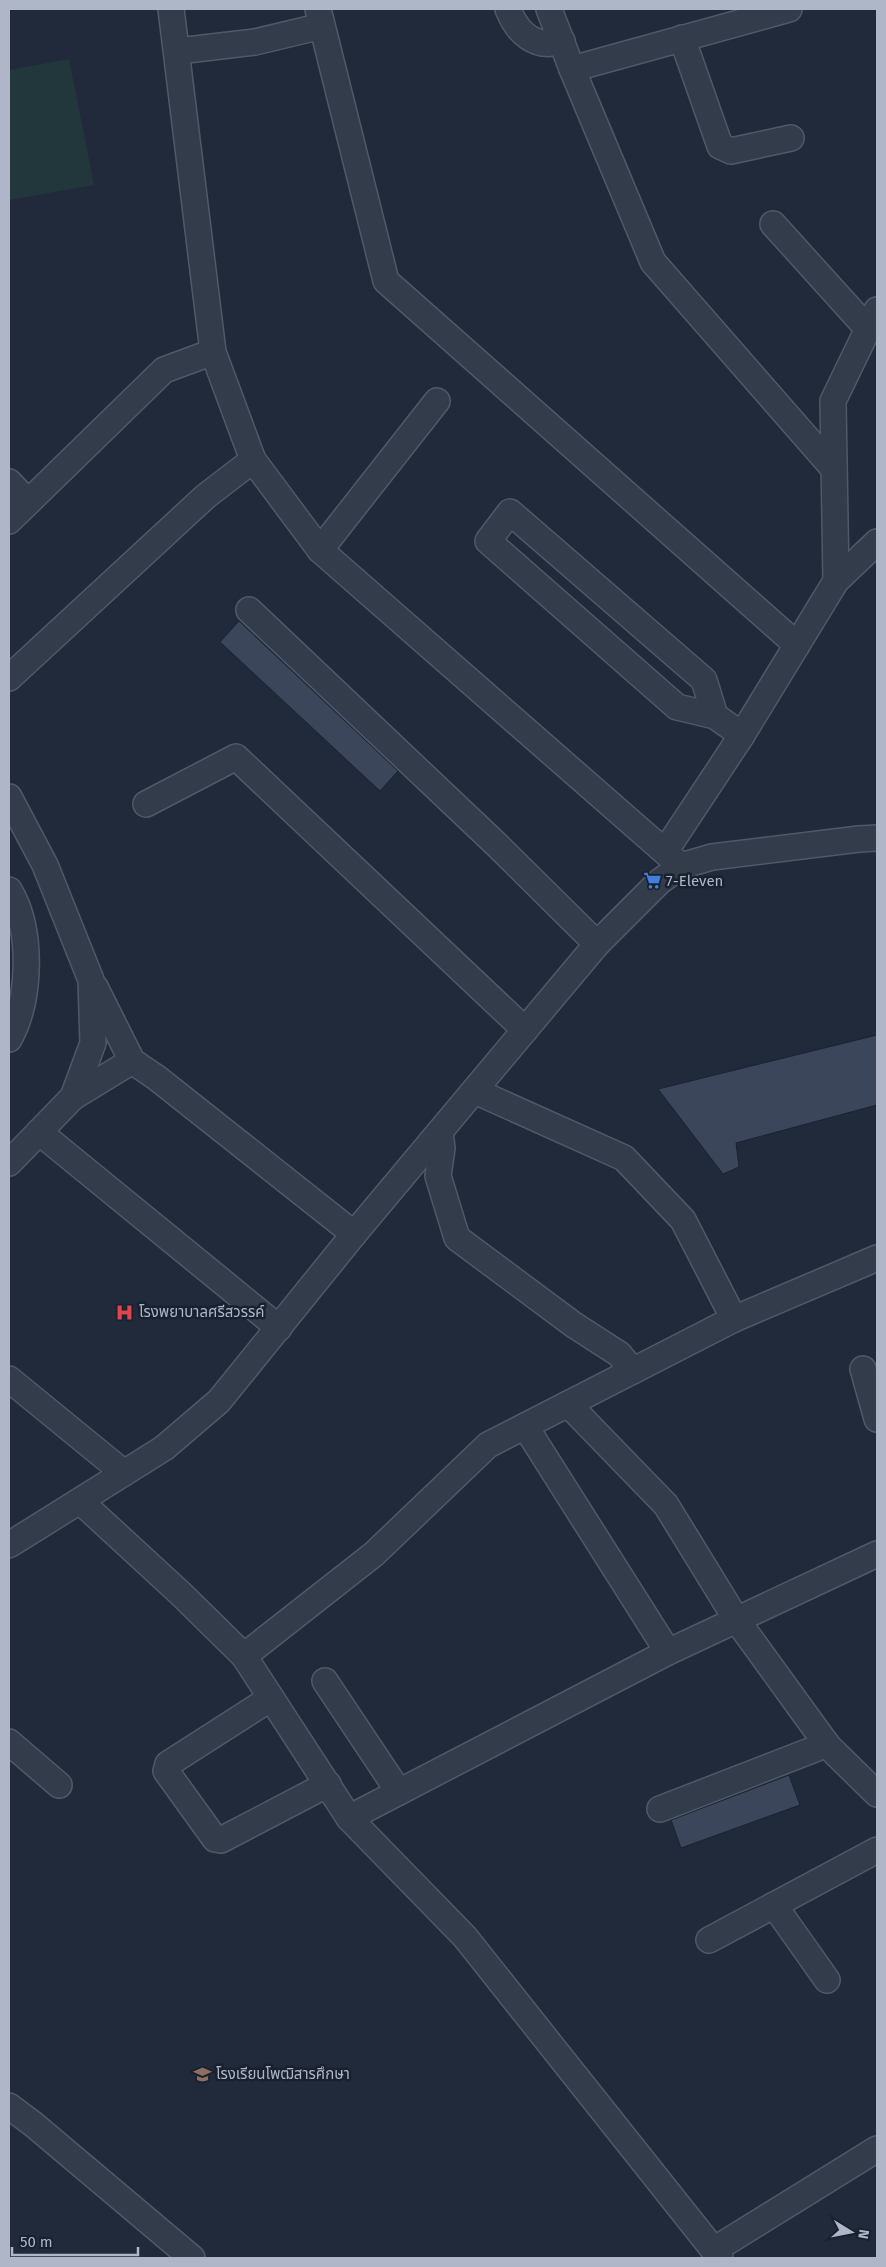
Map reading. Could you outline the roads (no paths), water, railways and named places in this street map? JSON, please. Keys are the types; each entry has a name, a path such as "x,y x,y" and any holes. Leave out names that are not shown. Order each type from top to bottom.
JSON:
{"street":[{"path":"171,9 178,51 212,352 253,460 320,550 673,858 712,857 859,838 877,838"},
{"path":"508,9 514,25 523,35 533,41 555,43 562,40"},
{"path":"549,9 572,69 653,262 834,468"},
{"path":"572,69 789,9"},
{"path":"178,51 255,42 320,17 386,281 797,645"},
{"path":"682,38 720,146 731,150 791,138"},
{"path":"773,224 873,320 833,401 836,581"},
{"path":"9,521 164,370 212,352"},
{"path":"320,550 437,401"},
{"path":"9,678 206,496 253,460"},
{"path":"9,482 28,502"},
{"path":"716,716 704,680 510,512 488,541 677,707 716,716 742,735"},
{"path":"9,1545 164,1448 220,1401 354,1234 597,944 659,882 742,735 836,581 877,542"},
{"path":"249,610 597,944"},
{"path":"146,804 236,757 525,1030"},
{"path":"9,797 45,865 91,980 132,1061 157,1078 354,1234"},
{"path":"9,890 18,904 28,966 18,1023 9,1039"},
{"path":"74,1097 93,1043 91,980"},
{"path":"9,1163 74,1097 132,1061"},
{"path":"475,1091 624,1158 683,1220 734,1319"},
{"path":"38,1132 279,1328"},
{"path":"440,1132 442,1148 438,1176 457,1238 574,1326 619,1354 633,1371"},
{"path":"244,1656 374,1554 488,1445 734,1319 877,1258"},
{"path":"863,1369 877,1419"},
{"path":"9,1378 124,1473"},
{"path":"568,1404 666,1504 736,1619 826,1743 877,1794"},
{"path":"525,1426 668,1652"},
{"path":"80,1501 181,1594 244,1656 349,1818 465,1937 717,2254 877,2149"},
{"path":"349,1818 668,1652 877,1554"},
{"path":"325,1681 399,1792"},
{"path":"271,1698 168,1764 166,1771 218,1840 328,1784"},
{"path":"9,1742 58,1785"},
{"path":"660,1809 815,1749 826,1743"},
{"path":"709,1940 877,1850"},
{"path":"774,1905 827,1980"},
{"path":"9,2106 33,2124 182,2255"}],"place":[{"name":"7-Eleven","path":"652,881"},
{"name":"โรงพยาบาลศรีสวรรค์","path":"125,1312"},
{"name":"โรงเรียนโพฒิสารศึกษา","path":"202,2074"}]}
